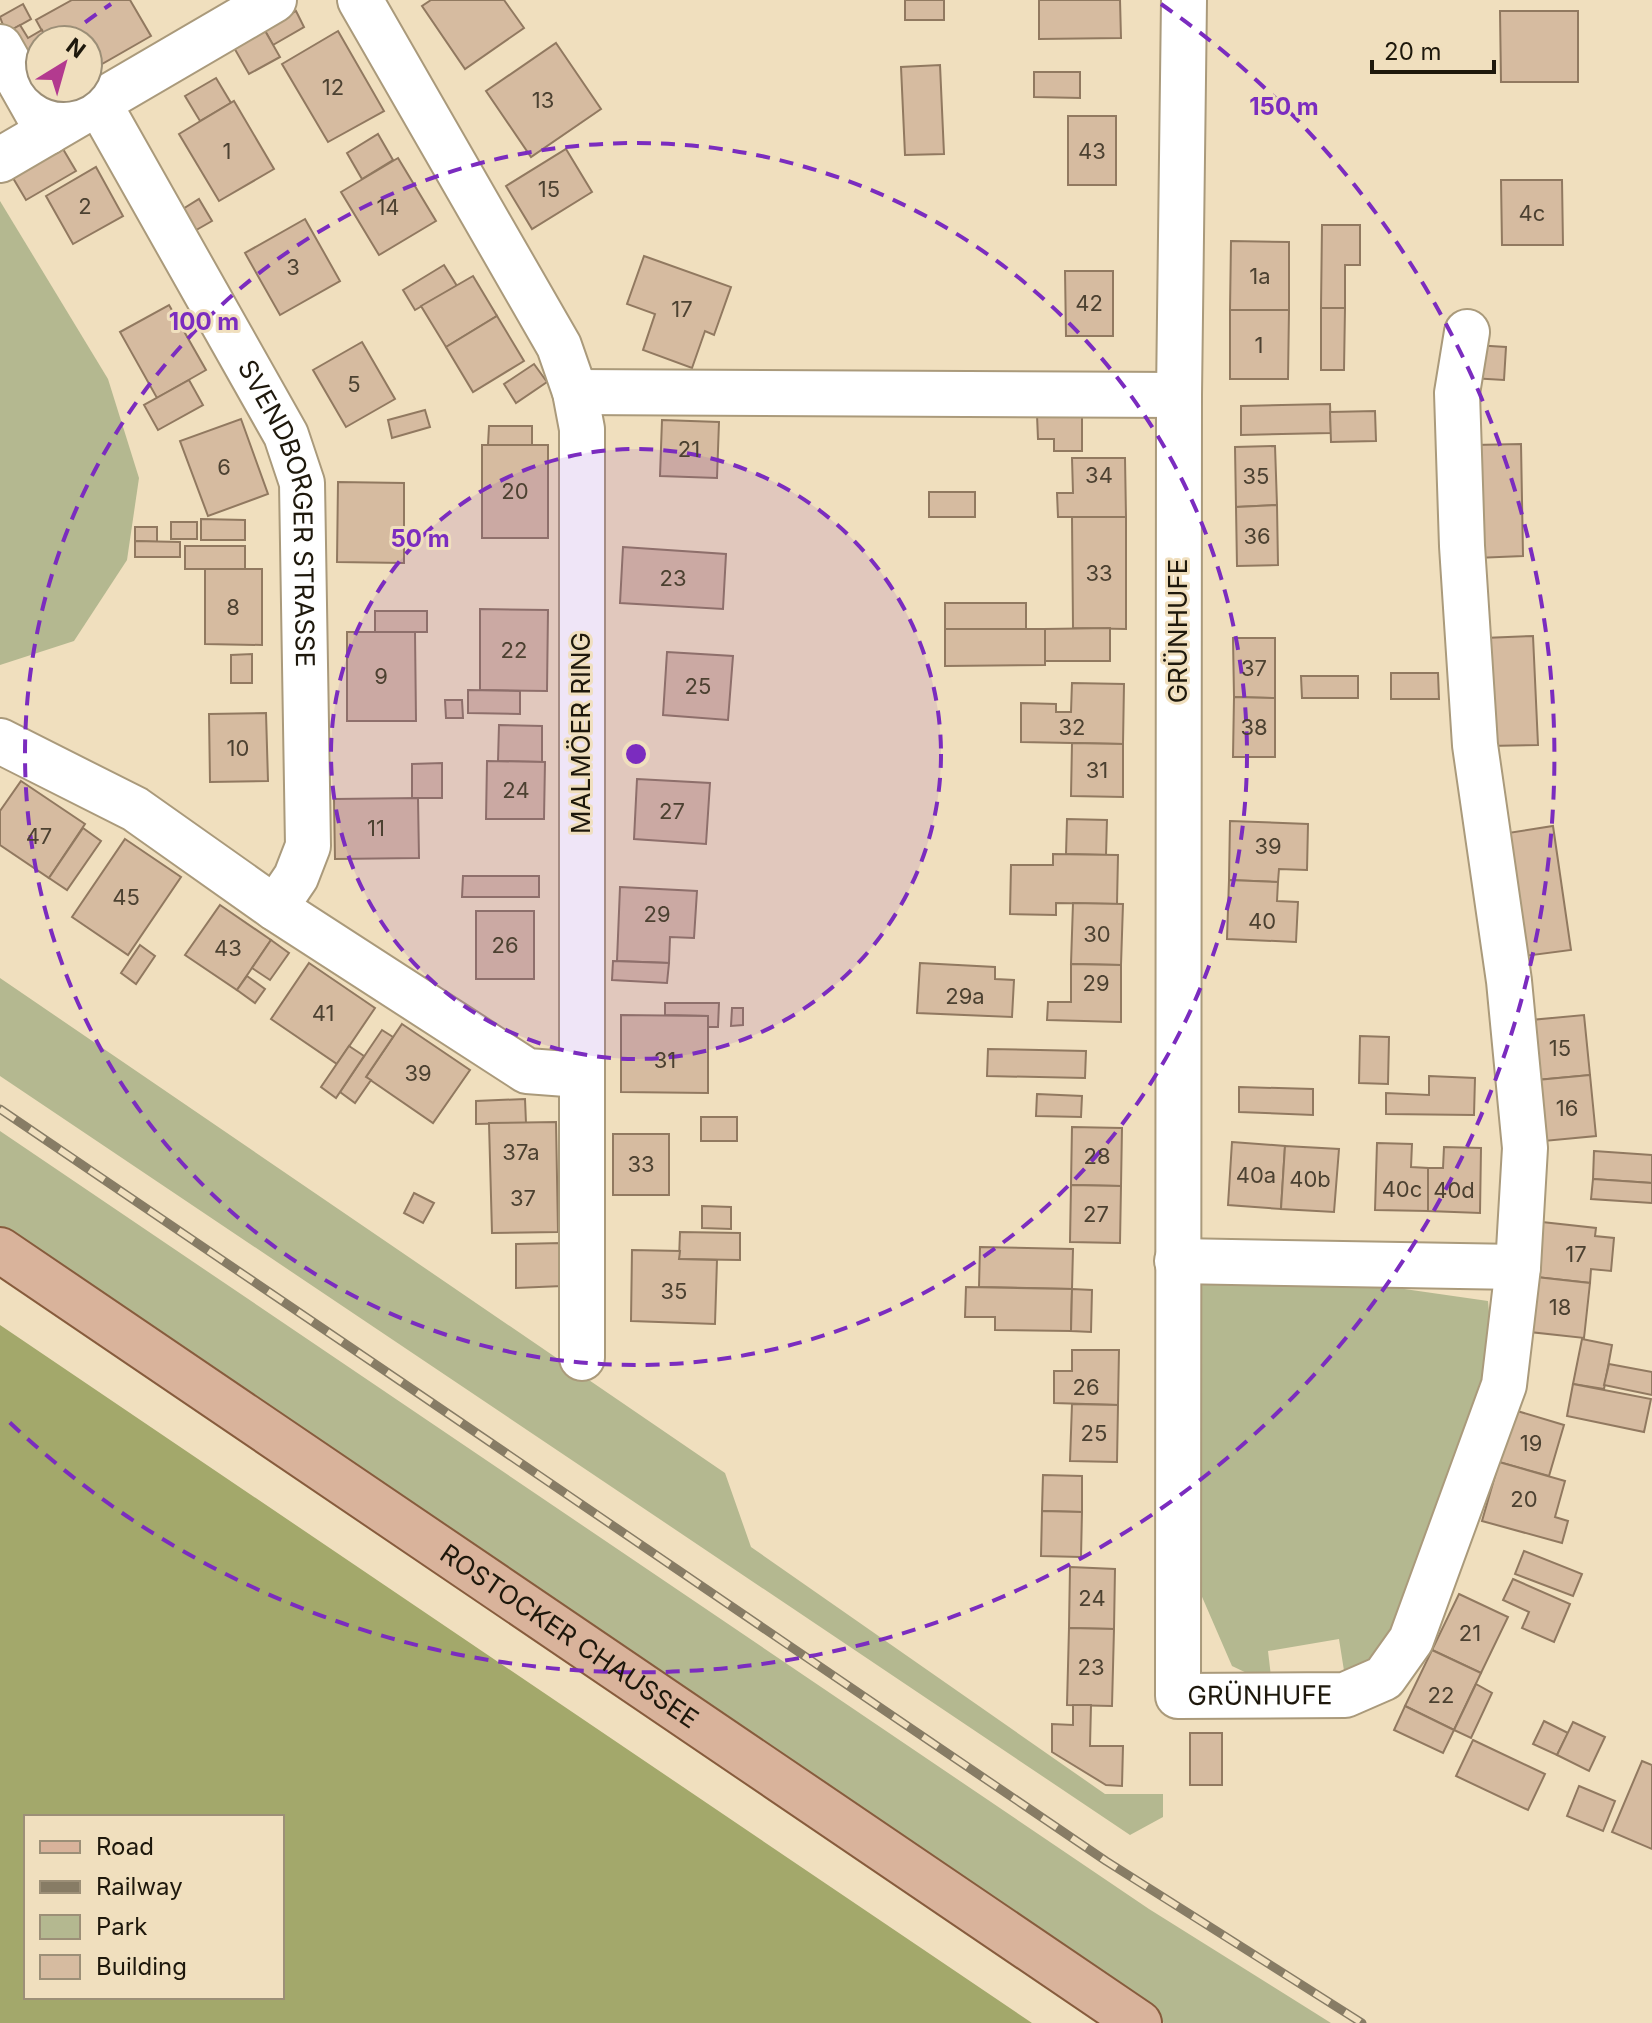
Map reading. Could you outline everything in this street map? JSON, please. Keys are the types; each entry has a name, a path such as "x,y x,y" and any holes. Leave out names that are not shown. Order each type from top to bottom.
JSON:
{"main road":[{"name":"ROSTOCKER CHAUSSEE","path":"0,1250 1139,2023"}],"street":[{"path":"104,99 274,0"},
{"name":"MALMÖER RING","path":"360,0 559,346 575,392 582,429 582,1358"},
{"name":"GRÜNHUFE","path":"1184,0 1179,395 1178,1696 1345,1695 1384,1678 1411,1640 1504,1385 1518,1267 1525,1148 1509,981 1475,745 1462,546 1457,393 1467,332"},
{"path":"0,47 48,132"},
{"path":"0,160 95,104"},
{"name":"SVENDBORGER STRASSE","path":"99,104 286,435 302,483 308,846 296,877 275,908"},
{"path":"575,392 1179,395"},
{"path":"0,741 135,809 275,908 527,1071 580,1075"},
{"path":"1177,1261 1518,1267"}],"green space":[{"path":"0,201 108,379 139,478 127,560 74,641 0,665"},
{"path":"0,978 725,1473 751,1547 1105,1794 1163,1794 1163,1817 1130,1835 0,1076"},
{"path":"0,1131 1149,1909 1331,2023 1164,2023 0,1228"},
{"path":"1279,1271 1488,1301 1494,1365 1399,1626 1377,1656 1345,1677 1339,1639 1268,1651 1272,1685 1232,1666 1193,1576 1200,1283"},
{"path":"0,1325 1032,2023 0,2023"}],"building":[{"path":"72,0 130,0 151,36 104,63 104,24 38,24 36,20"},
{"path":"431,0 504,0 524,28 465,69 422,6"},
{"path":"905,0 944,0 944,20 905,20"},
{"path":"1039,0 1120,0 1121,38 1039,39"},
{"path":"23,4 31,19 6,33 0,17"},
{"path":"296,11 304,27 273,45 264,29"},
{"path":"1500,11 1578,11 1578,82 1501,82"},
{"path":"20,25 24,32 24,56 6,33"},
{"path":"264,29 280,57 249,74 233,46"},
{"path":"338,31 384,111 328,142 282,64"},
{"path":"556,43 601,109 531,157 486,91"},
{"path":"940,65 944,154 905,155 901,67"},
{"path":"1034,72 1080,72 1080,98 1034,97"},
{"path":"216,78 231,103 200,121 185,96"},
{"path":"234,101 274,169 219,201 179,134"},
{"path":"1068,116 1116,116 1116,185 1068,185"},
{"path":"378,134 393,160 362,179 347,153"},
{"path":"63,149 76,171 26,200 13,178"},
{"path":"566,149 592,192 532,229 506,186"},
{"path":"398,158 436,221 379,255 341,192"},
{"path":"96,167 123,216 73,244 46,196"},
{"path":"1501,180 1562,180 1563,245 1502,245"},
{"path":"199,199 212,221 191,233 178,212"},
{"path":"305,219 340,281 280,315 245,253"},
{"path":"1322,225 1360,225 1360,265 1345,265 1345,308 1321,308"},
{"path":"1231,241 1289,242 1289,310 1230,310"},
{"path":"644,256 731,287 714,335 705,331 692,368 643,350 655,314 627,304"},
{"path":"444,265 457,286 415,310 403,290"},
{"path":"1065,271 1113,271 1113,336 1066,336"},
{"path":"473,276 497,316 446,347 421,306"},
{"path":"169,305 206,370 157,398 120,332"},
{"path":"1321,308 1345,308 1344,370 1321,370"},
{"path":"1230,310 1289,310 1288,379 1230,379"},
{"path":"497,316 524,361 473,392 446,347"},
{"path":"362,342 395,399 346,427 313,370"},
{"path":"1474,345 1506,347 1504,380 1471,378"},
{"path":"534,364 547,382 516,403 504,384"},
{"path":"189,380 203,405 158,430 144,405"},
{"path":"1330,404 1331,433 1241,435 1241,406"},
{"path":"425,410 430,427 392,438 388,420"},
{"path":"1375,411 1376,441 1331,442 1330,412"},
{"path":"1037,415 1082,415 1082,451 1054,451 1054,439 1038,439"},
{"path":"241,419 268,494 208,516 180,441"},
{"path":"662,420 719,422 717,478 660,476"},
{"path":"489,426 532,426 532,445 488,445"},
{"path":"1521,444 1523,556 1476,558 1474,445"},
{"path":"482,445 548,445 548,538 482,538"},
{"path":"1275,446 1277,505 1236,507 1235,447"},
{"path":"1072,458 1125,458 1126,517 1058,517 1057,493 1073,493"},
{"path":"338,482 404,483 404,563 337,562"},
{"path":"929,492 975,492 975,517 929,517"},
{"path":"1277,505 1278,565 1237,566 1236,507"},
{"path":"1072,517 1126,517 1126,629 1073,628"},
{"path":"201,519 245,520 245,540 201,540"},
{"path":"171,522 197,522 197,539 171,539"},
{"path":"135,527 157,527 157,542 135,541"},
{"path":"135,541 180,542 180,557 135,557"},
{"path":"185,546 245,546 245,569 185,569"},
{"path":"623,547 726,554 723,609 620,603"},
{"path":"205,569 262,569 262,645 205,644"},
{"path":"945,603 1026,603 1026,629 945,629"},
{"path":"480,609 548,610 547,691 480,690"},
{"path":"375,611 427,611 427,632 375,632"},
{"path":"1110,628 1110,661 1045,661 1045,629"},
{"path":"945,629 1045,629 1045,665 945,666"},
{"path":"347,632 415,632 416,721 347,721"},
{"path":"1533,636 1538,745 1488,746 1484,638"},
{"path":"1233,638 1275,638 1275,698 1234,697"},
{"path":"667,652 733,656 728,720 663,715"},
{"path":"252,654 252,683 231,683 231,655"},
{"path":"1391,673 1438,673 1439,699 1391,699"},
{"path":"1301,676 1358,676 1358,698 1302,698"},
{"path":"1072,683 1124,684 1123,744 1021,742 1021,703 1056,704 1056,712 1071,712"},
{"path":"468,690 520,691 520,714 468,713"},
{"path":"1234,697 1275,698 1275,757 1233,757"},
{"path":"445,700 462,700 463,718 446,718"},
{"path":"266,713 268,781 210,782 209,714"},
{"path":"499,725 542,726 542,762 498,761"},
{"path":"1072,743 1123,744 1123,797 1071,796"},
{"path":"487,761 545,762 544,819 486,819"},
{"path":"442,763 442,798 412,798 412,764"},
{"path":"637,779 710,783 706,844 634,839"},
{"path":"21,781 85,824 49,878 0,845 0,811"},
{"path":"418,798 419,858 335,859 334,799"},
{"path":"1067,819 1107,820 1106,855 1066,854"},
{"path":"1230,821 1308,824 1307,870 1279,869 1278,882 1229,880"},
{"path":"1553,826 1571,950 1525,956 1508,833"},
{"path":"83,828 101,841 67,890 49,878"},
{"path":"125,839 181,877 128,955 72,917"},
{"path":"1053,854 1118,855 1117,904 1056,903 1056,915 1010,914 1011,865 1053,865"},
{"path":"463,876 539,876 539,897 462,897"},
{"path":"1229,880 1278,882 1277,901 1298,902 1296,942 1227,939"},
{"path":"620,887 697,891 694,938 670,937 669,963 617,961"},
{"path":"1073,903 1123,904 1121,965 1071,964"},
{"path":"220,905 271,940 237,990 185,955"},
{"path":"476,911 534,911 534,979 476,979"},
{"path":"271,940 289,953 270,980 252,968"},
{"path":"140,945 155,956 136,984 121,973"},
{"path":"613,961 669,963 667,983 612,980"},
{"path":"309,963 375,1008 337,1064 271,1019"},
{"path":"920,963 995,967 995,979 1014,980 1012,1017 917,1013"},
{"path":"1071,964 1121,965 1121,1022 1047,1020 1048,1002 1071,1002"},
{"path":"247,976 265,989 255,1003 237,990"},
{"path":"665,1003 719,1003 718,1027 708,1027 708,1016 665,1015"},
{"path":"732,1008 743,1008 743,1025 731,1026"},
{"path":"621,1015 708,1016 708,1093 621,1092"},
{"path":"1584,1015 1590,1075 1537,1080 1531,1020"},
{"path":"402,1024 470,1070 433,1123 366,1077"},
{"path":"382,1030 393,1037 366,1077 371,1080 355,1103 340,1092"},
{"path":"1360,1036 1389,1037 1388,1084 1359,1083"},
{"path":"349,1046 364,1056 336,1098 321,1087"},
{"path":"988,1049 1086,1051 1085,1078 987,1076"},
{"path":"1590,1075 1596,1136 1544,1141 1537,1080"},
{"path":"1429,1076 1475,1078 1474,1115 1386,1114 1386,1093 1429,1095"},
{"path":"1239,1087 1313,1089 1313,1115 1239,1112"},
{"path":"1037,1094 1082,1096 1081,1117 1036,1116"},
{"path":"525,1099 526,1123 476,1124 476,1101"},
{"path":"701,1117 737,1117 737,1141 701,1141"},
{"path":"556,1122 558,1232 492,1233 489,1123"},
{"path":"1072,1127 1122,1128 1121,1186 1071,1185"},
{"path":"613,1134 669,1134 669,1195 613,1195"},
{"path":"1232,1142 1285,1146 1281,1209 1228,1205"},
{"path":"1377,1143 1412,1144 1411,1167 1428,1168 1428,1211 1375,1210"},
{"path":"1285,1146 1339,1149 1334,1212 1281,1209"},
{"path":"1444,1147 1481,1148 1480,1213 1428,1211 1428,1168 1443,1168"},
{"path":"1594,1151 1652,1155 1652,1183 1593,1179"},
{"path":"1593,1179 1652,1183 1652,1203 1591,1199"},
{"path":"1071,1185 1121,1186 1120,1243 1070,1242"},
{"path":"414,1193 434,1203 423,1223 404,1213"},
{"path":"702,1206 731,1207 731,1229 702,1228"},
{"path":"1542,1222 1596,1228 1595,1236 1614,1238 1611,1271 1591,1269 1590,1283 1536,1277"},
{"path":"680,1232 740,1233 740,1260 679,1259"},
{"path":"561,1243 562,1286 516,1288 516,1244"},
{"path":"980,1247 1073,1249 1072,1289 979,1287"},
{"path":"632,1250 680,1251 679,1259 717,1260 715,1324 631,1321"},
{"path":"1536,1277 1590,1283 1584,1338 1530,1332"},
{"path":"966,1287 1072,1289 1071,1331 995,1330 995,1317 965,1317"},
{"path":"1072,1289 1092,1290 1091,1332 1071,1331"},
{"path":"1582,1339 1612,1345 1604,1389 1573,1384"},
{"path":"1072,1350 1119,1350 1118,1405 1054,1403 1054,1371 1072,1371"},
{"path":"1609,1364 1652,1372 1652,1395 1604,1385"},
{"path":"1573,1384 1651,1399 1644,1432 1567,1416"},
{"path":"1072,1404 1118,1405 1117,1462 1070,1461"},
{"path":"1514,1410 1564,1425 1549,1476 1499,1462"},
{"path":"1499,1462 1565,1481 1555,1517 1568,1521 1562,1543 1482,1521"},
{"path":"1043,1475 1082,1476 1082,1512 1042,1511"},
{"path":"1042,1511 1082,1512 1081,1557 1041,1556"},
{"path":"1524,1551 1582,1574 1573,1596 1515,1574"},
{"path":"1070,1567 1115,1569 1114,1629 1069,1628"},
{"path":"1513,1579 1570,1604 1554,1642 1522,1628 1529,1612 1503,1600"},
{"path":"1459,1594 1508,1617 1481,1673 1432,1650"},
{"path":"1069,1628 1114,1629 1112,1706 1067,1705"},
{"path":"1432,1650 1481,1673 1454,1730 1405,1706"},
{"path":"1476,1684 1492,1693 1471,1738 1454,1730"},
{"path":"1073,1705 1091,1705 1090,1746 1123,1746 1122,1786 1106,1785 1052,1752 1052,1724 1073,1725"},
{"path":"1405,1706 1454,1730 1443,1753 1394,1730"},
{"path":"1544,1721 1568,1733 1557,1755 1533,1744"},
{"path":"1573,1722 1605,1737 1589,1771 1557,1755"},
{"path":"1190,1733 1222,1733 1222,1785 1190,1785"},
{"path":"1473,1740 1545,1774 1528,1810 1456,1776"},
{"path":"1642,1761 1652,1765 1652,1849 1612,1832"},
{"path":"1579,1786 1615,1801 1603,1831 1567,1816"}],"railway":[{"path":"0,1109 1106,1861 1362,2023"}]}
